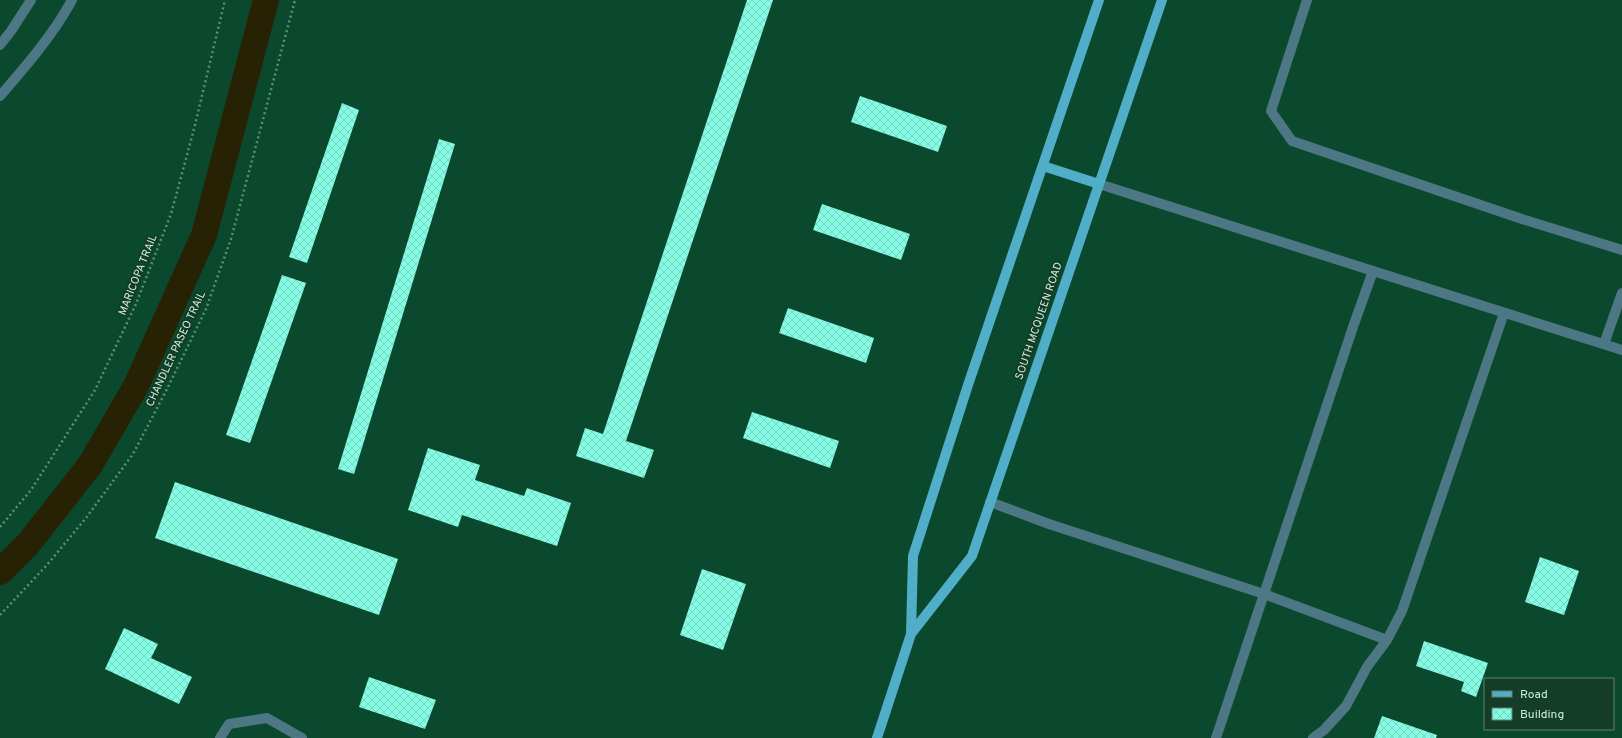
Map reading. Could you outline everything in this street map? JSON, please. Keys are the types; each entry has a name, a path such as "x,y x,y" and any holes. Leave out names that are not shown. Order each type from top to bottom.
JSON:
{"main road":[{"name":"SOUTH MCQUEEN ROAD","path":"877,738 911,634 913,556 971,377 1099,0"},
{"name":"SOUTH MCQUEEN ROAD","path":"911,634 972,556 1162,0"},
{"path":"1043,166 1099,184"}],"street":[{"path":"0,45 31,0"},
{"path":"0,96 24,68 55,27 64,15 72,0"},
{"path":"1307,0 1271,111 1292,141 1522,219 1622,250"},
{"path":"1099,184 1622,350"},
{"path":"1216,738 1373,271"},
{"path":"1604,344 1622,293"},
{"path":"1313,738 1324,730 1346,706 1367,667 1387,640 1402,611 1504,313"},
{"path":"990,502 1049,524 1264,594 1387,640"},
{"path":"220,738 229,724 267,718 302,738"}],"path":[{"name":"MARICOPA TRAIL","path":"0,527 31,490 95,390 136,304 171,214 194,129 225,0"},
{"name":"CHANDLER PASEO TRAIL","path":"0,615 46,566 86,518 133,454 206,309 231,239 295,0"}],"building":[{"path":"747,0 773,0 626,441 654,450 644,478 576,456 585,428 603,434"},
{"path":"860,96 947,126 938,152 851,122"},
{"path":"342,103 359,110 307,263 289,257"},
{"path":"439,139 455,144 354,474 338,469"},
{"path":"822,204 910,234 901,260 813,230"},
{"path":"282,275 306,283 250,443 226,435"},
{"path":"788,308 874,338 866,363 779,333"},
{"path":"752,412 839,441 830,468 743,438"},
{"path":"428,448 480,465 475,480 524,496 527,488 571,503 557,546 462,515 458,527 408,510"},
{"path":"175,482 398,559 379,615 155,538"},
{"path":"1540,557 1579,571 1564,615 1525,602"},
{"path":"702,569 746,584 723,650 680,635"},
{"path":"124,628 158,644 151,658 192,677 179,704 105,669"},
{"path":"1424,641 1488,663 1476,697 1461,691 1464,682 1416,666"},
{"path":"369,677 436,700 425,729 359,707"},
{"path":"1382,716 1437,735 1436,738 1374,738"}],"waterway":[{"path":"0,572 28,544 90,465 136,386 204,235 266,0"}]}
